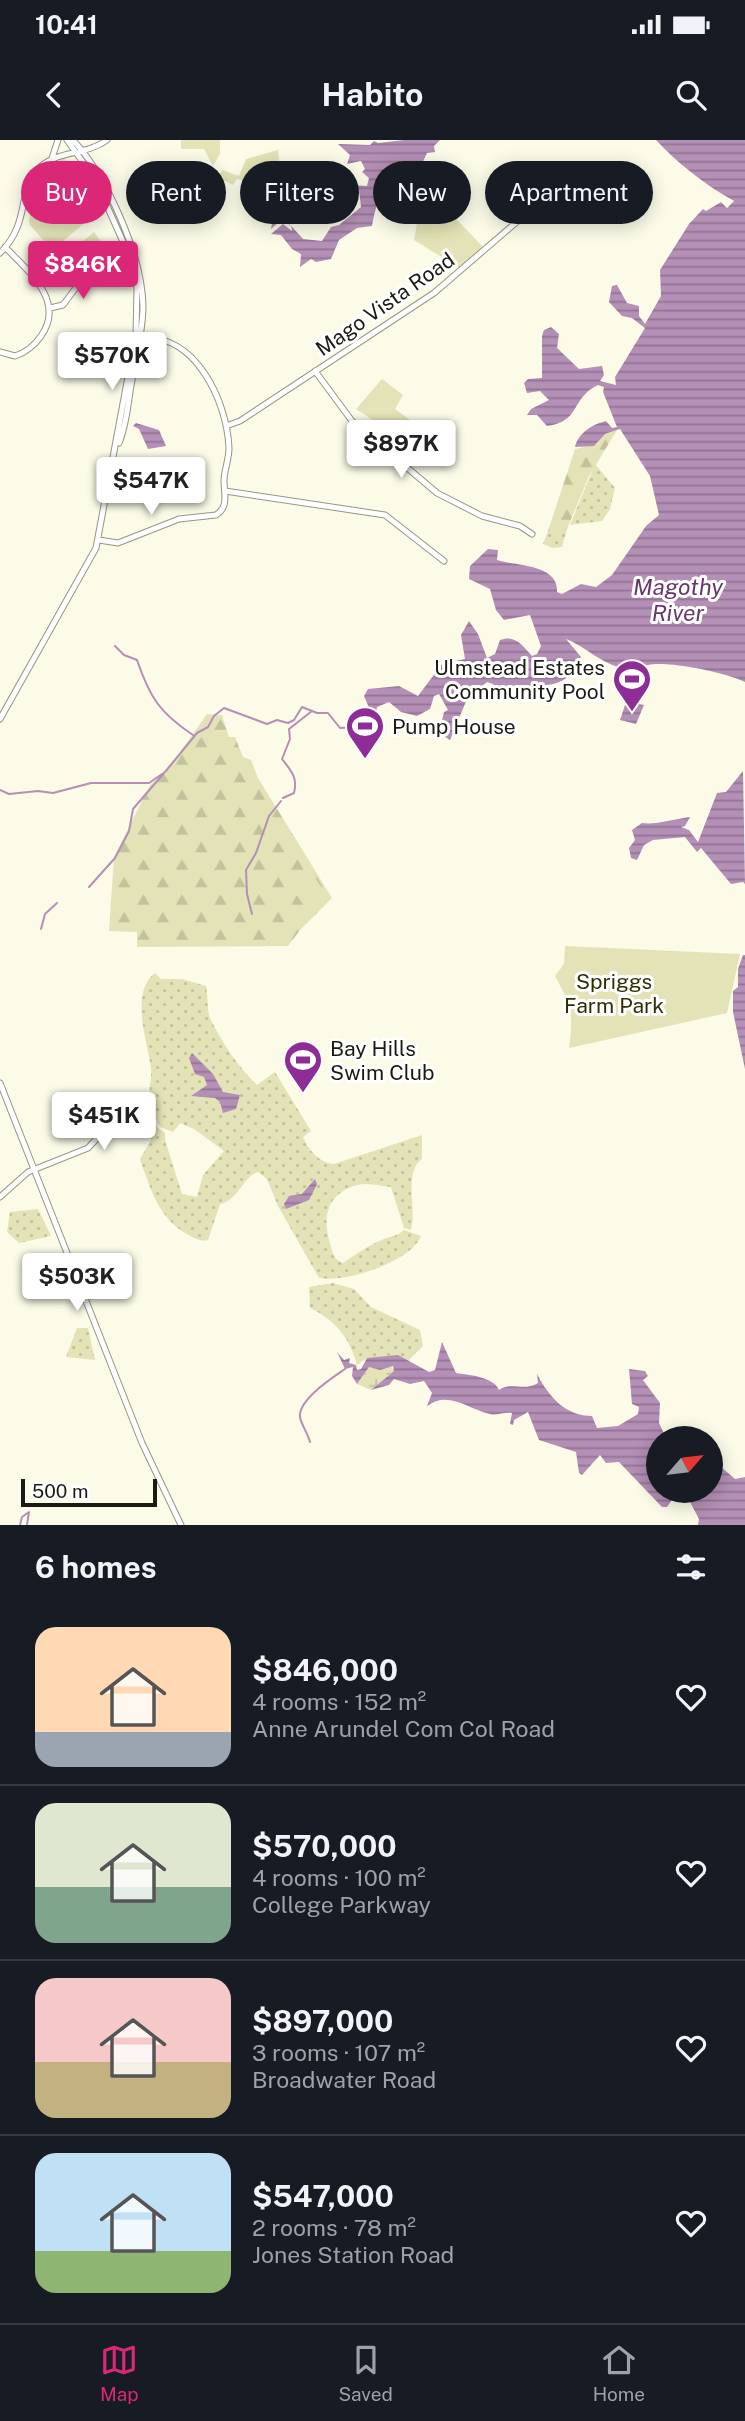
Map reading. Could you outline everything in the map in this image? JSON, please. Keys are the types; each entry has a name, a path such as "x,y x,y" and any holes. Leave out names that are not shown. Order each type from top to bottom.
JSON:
{"street":[{"path":"0,253 20,224 31,179 52,158 58,140"},
{"path":"67,140 88,161"},
{"path":"73,140 84,161"},
{"path":"73,140 94,148"},
{"path":"52,158 94,148 107,140"},
{"path":"92,161 90,157 94,148"},
{"path":"70,154 83,161"},
{"path":"99,540 118,543 179,519 216,515 224,508 229,454 226,426 205,370 191,357 158,340 146,330 139,275 112,210"},
{"path":"0,719 82,577 99,540 138,338 137,288 127,245 112,217"},
{"name":"Mago Vista Road","path":"226,426 238,422 434,293 514,224"},
{"path":"116,252 118,229"},
{"path":"106,268 116,252 127,245"},
{"path":"0,352 11,356 20,355 37,341 47,326 50,308 41,286 5,247"},
{"path":"50,308 63,305 81,281 106,268 125,269 137,288"},
{"path":"116,450 123,433 142,314"},
{"path":"138,338 158,340"},
{"path":"315,371 352,421 437,493 478,514 520,526 532,534"},
{"path":"123,433 121,416 128,405"},
{"path":"225,491 386,515 444,561"},
{"path":"0,1083 142,1443 181,1525"},
{"path":"0,1197 34,1169 86,1148"}],"green space":[{"path":"181,140 220,140 220,154 216,161 210,161 204,149 181,149"},
{"path":"278,150 279,161 245,161"},
{"path":"226,171 239,176 240,174 240,180 237,179 233,185 226,182"},
{"path":"29,224 83,224 52,250"},
{"path":"417,224 461,224 484,248 461,269 414,240"},
{"path":"94,232 102,243 79,263 70,252"},
{"path":"382,379 403,395 395,409 410,420 388,450 377,440 385,428 356,409"},
{"path":"617,430 589,476 567,529 548,531 575,449 597,444 601,436"},
{"path":"595,464 615,488 610,509 602,521 570,525"},
{"path":"553,528 567,529 562,547 553,548 543,544 548,531"},
{"path":"207,714 222,715 229,737 235,737 243,757 251,760 258,778 332,898 288,946 137,947 137,932 109,931 114,857 150,785 168,769"},
{"path":"314,876 326,894 305,907 293,890"},
{"name":"Spriggs Farm Park","path":"565,946 740,954 727,1013 569,1048 570,1010 555,976 564,964"},
{"path":"155,973 161,979 182,979 206,986 210,1018 225,1045 257,1085 275,1072 311,1131 303,1137 311,1151 319,1158 334,1164 422,1135 422,1159 413,1173 411,1230 404,1228 391,1187 374,1184 346,1189 332,1201 327,1218 328,1237 333,1252 336,1259 343,1263 373,1244 404,1230 421,1236 415,1245 376,1269 344,1277 319,1278 278,1206 267,1179 258,1172 248,1178 232,1198 220,1204 208,1240 192,1237 169,1220 157,1202 140,1159 151,1140 147,1124 152,1123 165,1133 182,1194 197,1197 203,1175 224,1151 194,1129 180,1123 173,1132 160,1127 153,1112 149,1096 151,1068 142,1005 147,982"},
{"path":"38,1209 51,1236 19,1243 7,1232 10,1212"},
{"path":"333,1283 354,1289 371,1307 420,1330 423,1346 407,1362 367,1358 357,1365 346,1338 327,1318 310,1308 309,1287"},
{"path":"77,1328 88,1328 95,1360 66,1357"},
{"path":"390,1365 394,1371 371,1390 357,1384 369,1367 378,1369"}],"water":[{"path":"440,140 434,146 435,152 427,153 423,161 373,161 372,226 357,228 339,240 331,259 316,262 311,259 300,267 301,254 292,249 281,235 271,234 283,224 292,231 291,226 303,239 322,241 331,227 359,224 359,186 367,186 369,178 362,172 365,169 361,161 348,161 350,155 338,144 370,145 374,141"},
{"name":"Magothy River","path":"656,140 745,140 745,682 676,665 652,664 624,668 602,660 566,639 581,657 569,676 553,684 514,687 511,700 506,701 493,684 487,682 467,699 450,740 439,733 444,712 448,710 439,694 434,696 430,709 417,716 401,712 389,702 377,707 375,718 368,722 370,710 364,696 368,689 399,686 418,696 442,664 465,659 461,635 469,621 478,634 487,658 495,654 500,640 505,639 518,642 532,656 537,654 541,646 530,615 504,620 496,610 490,589 469,579 470,566 488,549 498,550 497,560 544,571 556,583 557,592 562,594 581,584 596,587 612,575 646,526 659,515 650,476 620,429 605,434 594,446 575,447 583,433 596,424 606,421 612,428 617,427 603,392 604,387 598,385 589,390 566,420 547,426 537,415 527,415 531,409 549,400 540,391 527,393 524,383 528,379 542,378 542,336 544,330 551,327 559,334 557,348 579,369 602,366 604,375 600,381 616,385 615,377 645,328 632,318 622,316 609,302 612,286 617,285 627,303 639,306 639,316 645,324 661,296 660,270 689,224 703,209 706,211 721,202 727,208 734,201 693,174"},
{"path":"136,423 159,430 166,446 148,449 139,429 133,426"},
{"name":"Ulmstead Estates Community Pool","path":"626,702 644,705 636,724 620,720"},
{"path":"743,771 745,884 731,884 701,848 697,852 685,837 653,840 644,845 637,860 631,858 629,848 635,840 632,830 642,823 659,823 690,817 685,826 681,827 689,830 698,842 717,793 726,792"},
{"path":"743,955 745,1069 733,1012 733,991 738,987 738,969"},
{"path":"192,1053 213,1074 223,1092 240,1095 236,1109 223,1113 220,1102 215,1098 191,1096 207,1085 204,1077 195,1074 189,1058"},
{"path":"315,1179 317,1184 309,1200 286,1209 284,1204 289,1196 302,1194"},
{"path":"442,1342 456,1373 487,1379 499,1390 508,1386 533,1386 538,1383 537,1374 560,1404 575,1413 592,1416 597,1428 618,1426 638,1414 639,1407 632,1404 629,1369 645,1371 648,1376 643,1380 660,1403 660,1426 646,1426 646,1490 619,1462 606,1463 600,1455 582,1475 579,1473 576,1452 539,1440 528,1412 514,1420 513,1425 510,1424 512,1413 482,1412 450,1400 427,1406 432,1393 424,1381 410,1384 394,1379 389,1385 371,1390 394,1371 393,1366 380,1370 369,1367 357,1384 352,1376 353,1367 345,1369 337,1352 344,1360 350,1358 349,1363 356,1365 357,1370 361,1369 367,1358 398,1355 429,1372 435,1370"},
{"path":"723,1469 735,1479 745,1477 745,1525 698,1525 699,1519 691,1503 723,1503"},
{"path":"658,1503 670,1503 667,1507"}],"waterway":[{"path":"115,646 124,655 137,660 158,704 193,735"},
{"path":"0,790 9,794 38,791 53,793 91,783 149,783 165,772 197,733 208,727 214,716 224,708 267,724 277,720 288,723 294,720 302,707 317,713 328,713 340,728 359,727 366,721"},
{"path":"283,798 294,793 295,787 293,775 282,759 290,739 289,729 312,711"},
{"path":"89,887 115,858 129,831 133,809 164,773"},
{"path":"252,914 247,894 246,870 256,853 269,816 281,801"},
{"path":"41,929 45,914 57,903"},
{"path":"310,1442 300,1417 301,1410 317,1390 345,1369"},
{"path":"20,1525 22,1517 29,1512 27,1525"}],"place":[{"name":"Ulmstead Estates Community Pool","path":"632,713"},
{"name":"Pump House","path":"365,760"},
{"name":"Bay Hills Swim Club","path":"303,1094"}]}
